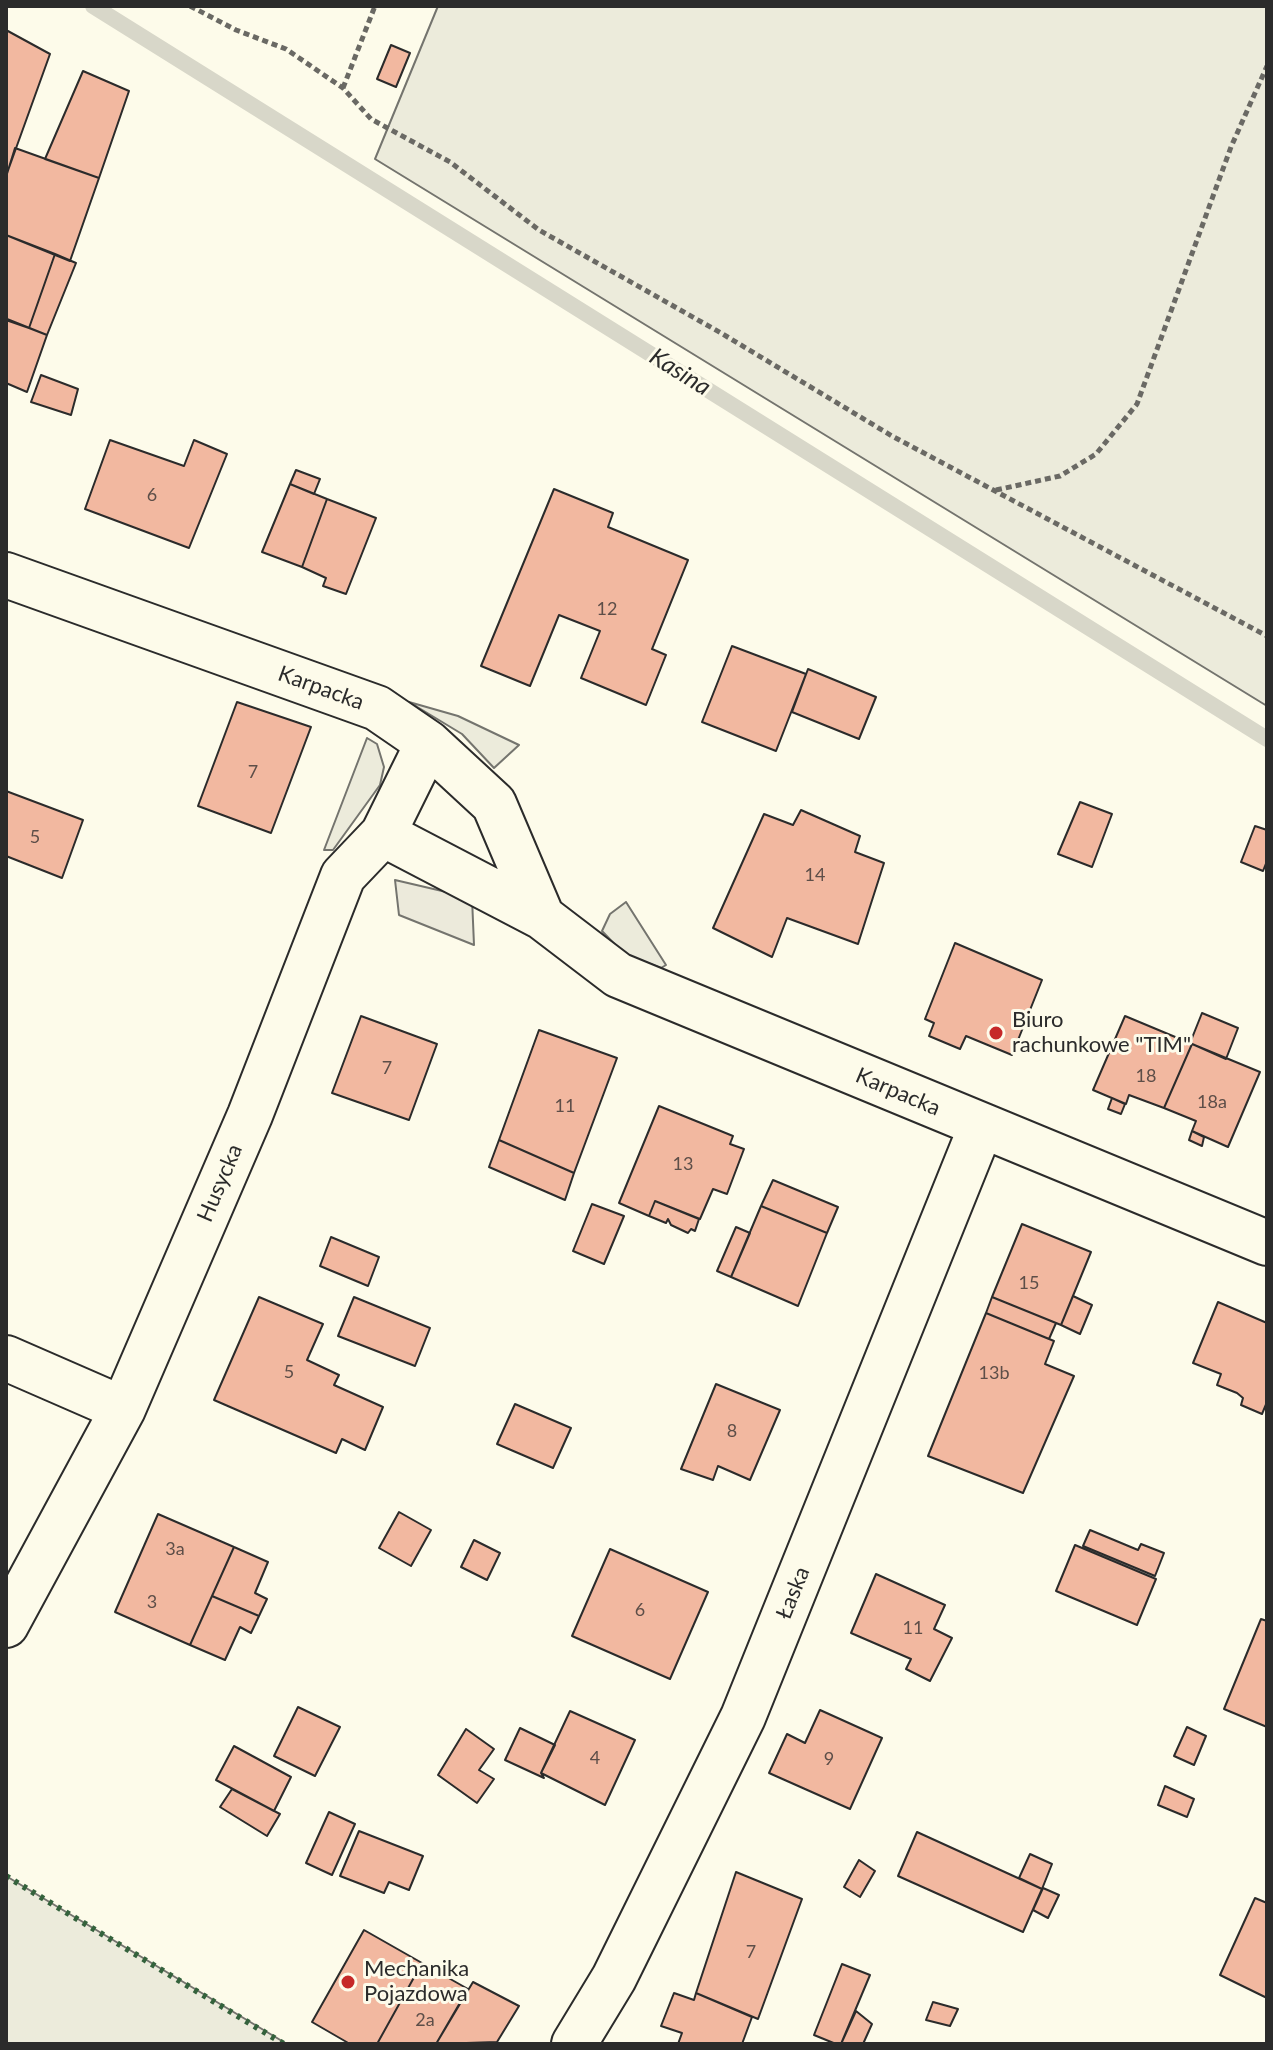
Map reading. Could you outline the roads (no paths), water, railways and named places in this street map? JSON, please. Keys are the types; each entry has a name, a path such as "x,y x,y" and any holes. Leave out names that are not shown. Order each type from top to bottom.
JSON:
{"street":[{"name":"Karpacka","path":"6,575 377,708 428,743 494,804 542,917"},
{"name":"Husycka","path":"6,1625 123,1409 250,1115 343,876 383,834 428,743"},
{"name":"Karpacka","path":"383,834 542,917 618,975 1267,1243"},
{"name":"Łaska","path":"574,2044 614,1978 743,1717 981,1127"},
{"path":"6,1358 123,1409"}],"waterway":[{"name":"Kasina","path":"93,6 1267,739"}],"place":[{"name":"Biuro rachunkowe \"TIM\"","path":"996,1033"},
{"name":"Mechanika Pojazdowa","path":"348,1982"}]}
